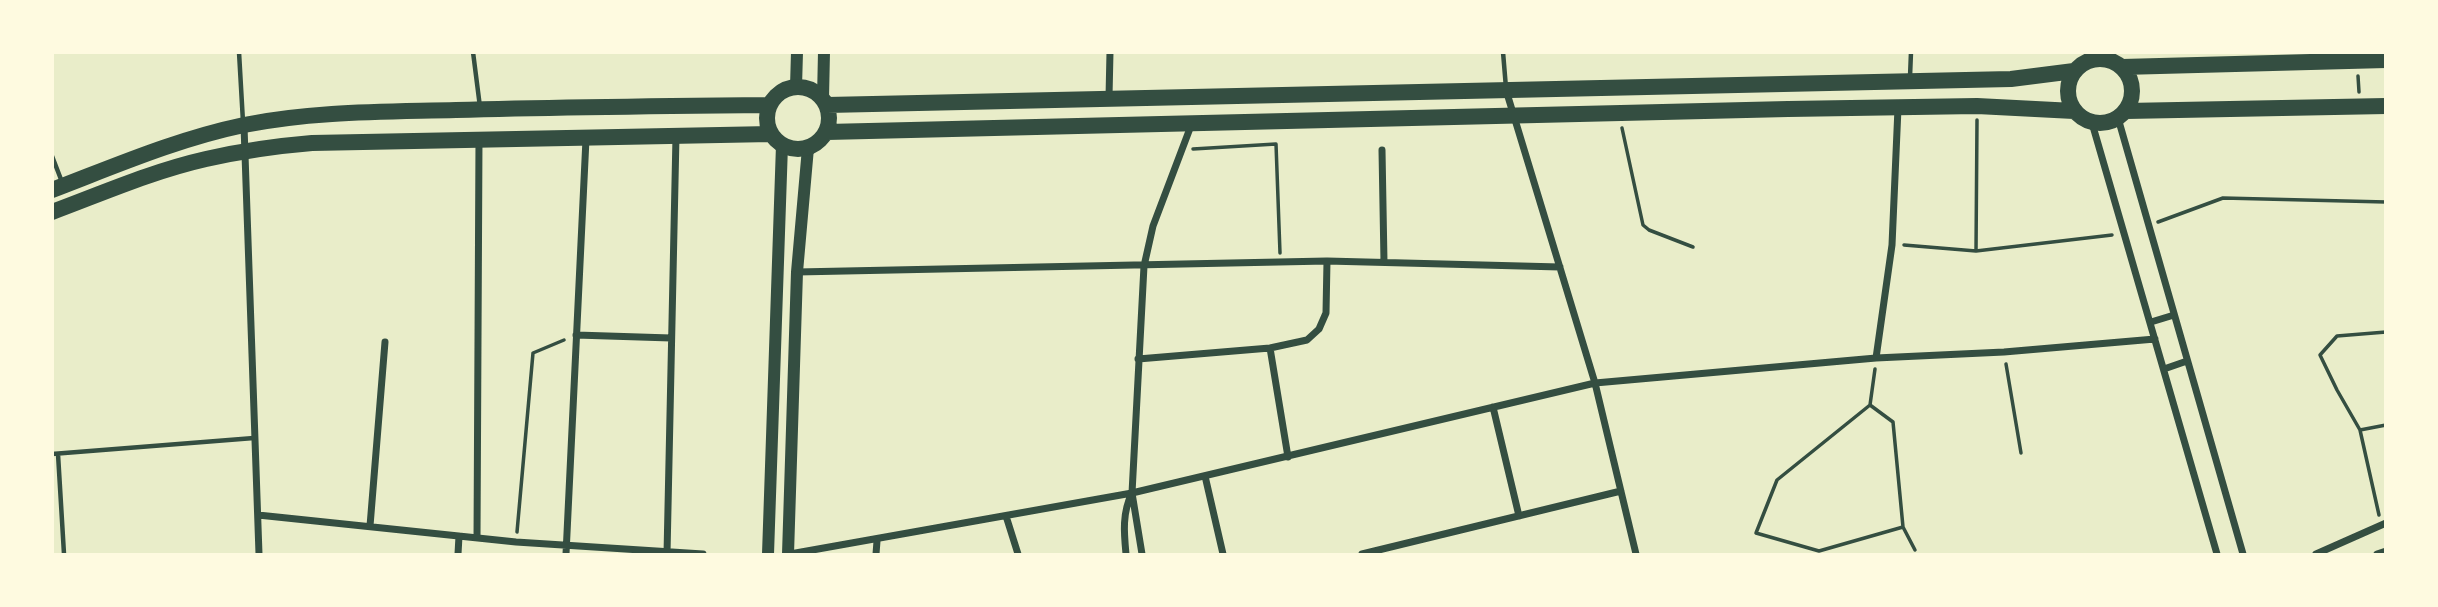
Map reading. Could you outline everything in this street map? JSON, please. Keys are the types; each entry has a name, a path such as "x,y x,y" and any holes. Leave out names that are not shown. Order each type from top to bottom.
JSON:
{"highway":[{"path":"776,140 767,124 770,105 780,92 796,87 806,88 825,102 1788,85 2022,78 2102,59 2385,60"},
{"path":"2115,60 2129,76 2132,88 2131,100 2122,114"},
{"path":"2074,111 2068,98 2068,84 2079,63"},
{"path":"1826,83 1827,108"},
{"path":"1788,85 1788,109"},
{"path":"52,212 163,172 244,151 312,143 676,136 776,140 794,150 808,148 819,142 827,132 829,123 825,102"},
{"path":"58,188 200,136 244,125 313,115 770,105"},
{"path":"827,132 1977,106 2074,111 2092,123 2101,124 2122,114 2385,106"}],"street":[{"path":"796,87 797,52"},
{"path":"824,52 825,102"},
{"path":"1109,97 1110,52"},
{"path":"1506,89 1595,383 1636,555"},
{"path":"1876,358 1892,244 1898,107"},
{"path":"2122,114 2149,225 2243,555"},
{"path":"1142,555 1132,493 1144,266 1153,226 1192,122"},
{"path":"2092,123 2217,555"},
{"path":"244,125 259,555"},
{"path":"667,553 676,136"},
{"path":"566,555 586,137"},
{"path":"477,538 479,139"},
{"path":"768,555 776,140"},
{"path":"808,148 797,272 789,555 1132,493 1595,383 1876,358 2004,352 2155,339"},
{"path":"1382,150 1384,262"},
{"path":"797,272 1327,261 1560,267"},
{"path":"1138,359 1270,348 1299,343 1313,336 1326,313 1327,261"},
{"path":"2151,323 2174,316"},
{"path":"576,335 671,338"},
{"path":"370,526 385,342"},
{"path":"1270,348 1288,457"},
{"path":"2164,369 2187,361"},
{"path":"1493,407 1519,516"},
{"path":"1205,476 1223,555"},
{"path":"1362,555 1622,491"},
{"path":"1126,555 1124,519 1132,493"},
{"path":"258,515 516,542 703,555"},
{"path":"1006,516 1018,555"},
{"path":"2316,555 2383,524"},
{"path":"458,555 459,536"},
{"path":"876,555 877,541"},
{"path":"2377,555 2385,551"}],"lane":[{"path":"239,52 244,125"},
{"path":"473,52 480,110"},
{"path":"1503,52 1506,89"},
{"path":"1909,81 1912,52"},
{"path":"52,156 58,188"},
{"path":"64,555 55,454 255,438"}],"path":[{"path":"2358,60 2360,106"},
{"path":"1976,251 1977,106"},
{"path":"1618,113 1643,225 1649,230 1693,247"},
{"path":"1181,150 1276,144 1280,262"},
{"path":"2149,225 2223,198 2385,202"},
{"path":"1892,244 1976,251 2124,234"},
{"path":"2383,524 2360,430 2320,355 2337,336 2385,332"},
{"path":"516,542 533,353 576,335"},
{"path":"2004,352 2021,453"},
{"path":"1876,358 1870,405 1777,480 1756,533 1819,551 1902,527"},
{"path":"1870,405 1893,422 1902,527 1915,550"},
{"path":"2360,430 2385,425"}]}
